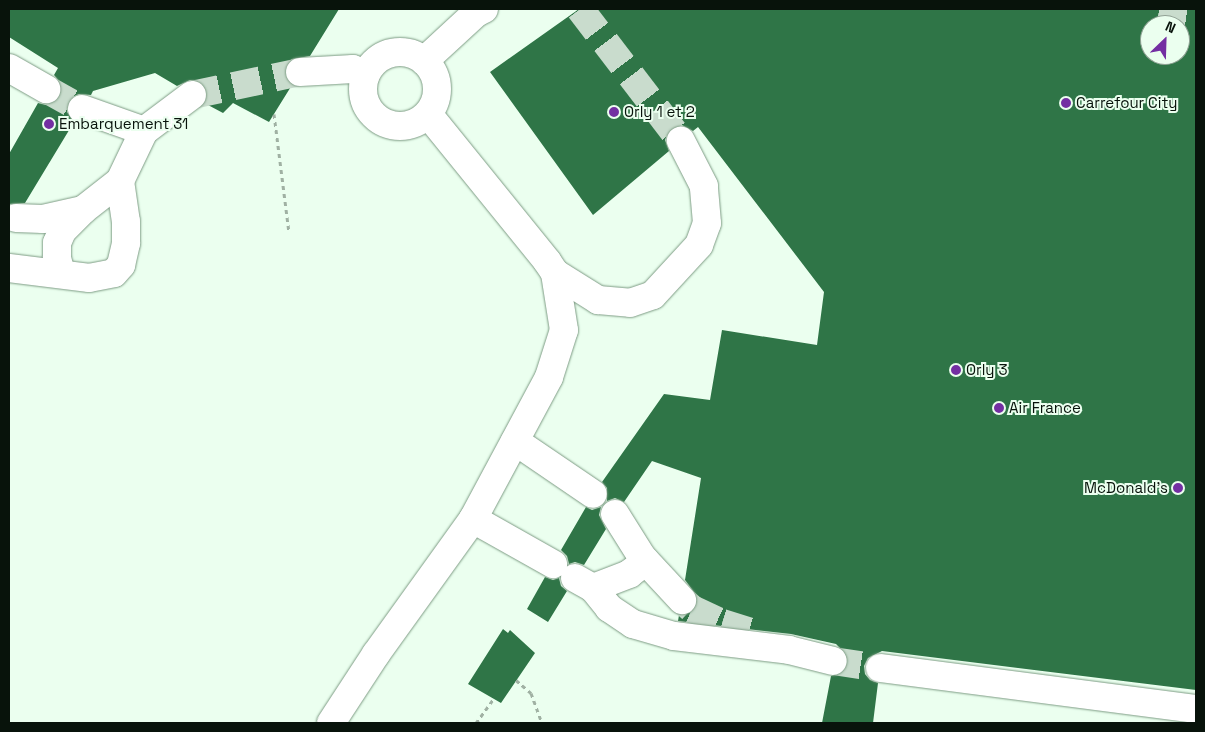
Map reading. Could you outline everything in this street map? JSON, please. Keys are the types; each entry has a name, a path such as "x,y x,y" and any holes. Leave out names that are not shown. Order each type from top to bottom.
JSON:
{"lane":[{"path":"424,62 476,13 484,9"},
{"path":"392,54 414,55 424,62 432,70 437,92 434,104 428,114 418,122 406,126 393,126 381,121 371,113 365,102 363,89 365,76 372,65 381,57 392,54"},
{"path":"9,68 46,89"},
{"path":"300,72 353,69 365,76"},
{"path":"61,273 57,258 62,231 83,210 120,181 144,131 192,95"},
{"path":"82,109 144,131"},
{"path":"428,114 555,273 598,300 630,303 653,295 699,245 707,223 704,186 681,141"},
{"path":"9,268 89,278 114,273 121,265 126,243 126,222 120,181"},
{"path":"16,218 43,218 83,210"},
{"path":"331,723 376,654 473,519 549,377 564,330 555,273"},
{"path":"515,441 593,494"},
{"path":"615,514 646,560 682,600"},
{"path":"473,519 553,564"},
{"path":"646,560 623,577 584,583 609,608 633,624 674,636 789,650 833,661"},
{"path":"752,632 789,650"},
{"path":"880,668 1196,709"}],"path":[{"path":"274,114 289,232"},
{"path":"516,680 531,693 542,723"},
{"path":"476,723 494,698"}],"building":[{"name":"Embarquement 31","path":"9,9 339,9 310,56 292,59 286,65 284,73 292,85 269,122 233,103 223,113 208,105 205,103 208,94 205,86 199,81 190,80 177,86 155,73 93,91 91,95 79,94 72,97 67,104 67,112 74,122 25,203 9,204 9,154 38,103 46,105 53,103 59,97 62,89 60,82 54,75 58,68 9,37"},
{"name":"Orly 3","path":"579,9 1196,9 1196,690 882,651 868,658 864,666 865,674 870,680 878,683 873,723 822,723 831,676 844,672 848,664 848,656 836,644 791,634 678,621 679,615 692,612 697,604 697,596 685,580 701,478 652,461 624,502 615,498 607,501 607,488 602,482 664,394 710,400 722,330 817,345 824,292 698,127 693,131 682,125 673,127 668,132 665,140 669,151 593,215 490,72"},
{"path":"586,507 592,510 601,507 599,515 606,529 584,565 575,562 569,564 567,556 561,550"},
{"path":"545,577 553,580 559,578 561,586 567,591 548,622 527,609"},
{"path":"503,629 508,633 510,630 535,653 501,703 468,684"}],"tunnel":[{"path":"580,9 681,141"},
{"path":"1159,9 1196,14"},
{"path":"192,95 300,72"},
{"path":"46,89 82,109"},
{"path":"682,600 692,609 722,623 751,632"},
{"path":"833,661 880,668"}],"place":[{"name":"Carrefour City","path":"1066,103"},
{"name":"Orly 1 et 2","path":"614,112"},
{"name":"Embarquement 31","path":"49,124"},
{"name":"Orly 3","path":"956,370"},
{"name":"Air France","path":"999,408"},
{"name":"McDonald's","path":"1178,488"}]}
